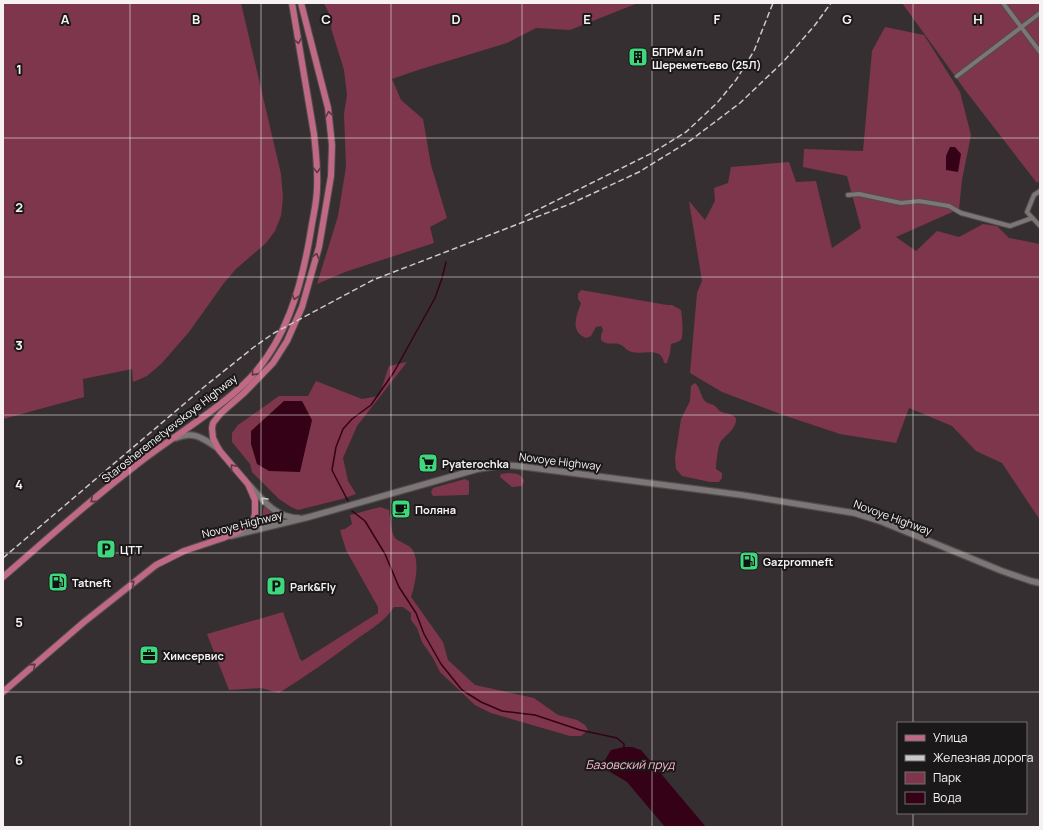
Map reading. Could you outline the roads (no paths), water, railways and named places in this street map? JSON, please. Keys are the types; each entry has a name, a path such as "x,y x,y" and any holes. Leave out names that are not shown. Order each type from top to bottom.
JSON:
{"main road":[{"name":"Starosheremetyevskoye Highway","path":"3,577 124,474 244,384 258,368 277,341 290,314 304,264 315,210 317,188 317,159 314,134 292,3"},
{"name":"Starosheremetyevskoye Highway","path":"219,450 213,438 213,423 221,412 256,382 273,363 287,341 302,307 319,247 331,176 332,145 328,108 301,3"},
{"path":"168,442 187,434 193,434 205,440 219,450 248,484 276,512 292,518 309,517"},
{"name":"Novoye Highway","path":"3,692 84,622 138,578 156,565 184,551 223,538 309,517 478,469 503,465 745,495 854,513 880,521 1002,571 1040,583"},
{"path":"223,538 247,526 253,521 256,514 256,508 248,484"}],"street":[{"path":"1003,3 1040,52"},
{"path":"957,76 1040,13"},
{"path":"1040,191 1034,195 1028,212 1040,226"},
{"path":"848,195 859,194 901,203 919,201 949,206 961,213 1010,226 1032,218"}],"water":[{"path":"950,147 955,147 961,154 958,172 946,170 946,156"},
{"path":"284,401 302,401 312,420 300,472 269,471 257,464 251,444 251,431"},
{"name":"Базовский пруд","path":"632,747 641,750 706,827 665,827 627,782 607,770 605,760 611,750"}],"waterway":[{"path":"348,501 332,470 336,447 343,429 352,419 371,405 394,372 435,298 446,262"},
{"path":"352,511 365,521 385,554 399,587 416,613 424,634 441,664 462,690 481,702 502,711 535,715 580,730 617,738 624,744 624,747"}],"railway":[{"path":"525,216 652,153 686,132 717,103 736,80 754,51 773,3"},
{"path":"3,558 204,387 274,333 373,280 570,204 639,172 691,140 740,103 783,62 815,25 831,3"}],"place":[{"name":"БПРМ а/п Шереметьево (25Л)","path":"638,57"},
{"name":"Pyaterochka","path":"428,463"},
{"name":"Поляна","path":"401,509"},
{"name":"ЦТТ","path":"106,549"},
{"name":"Gazpromneft","path":"749,561"},
{"name":"Tatneft","path":"58,582"},
{"name":"Park&Fly","path":"276,586"},
{"name":"Химсервис","path":"149,655"}]}
